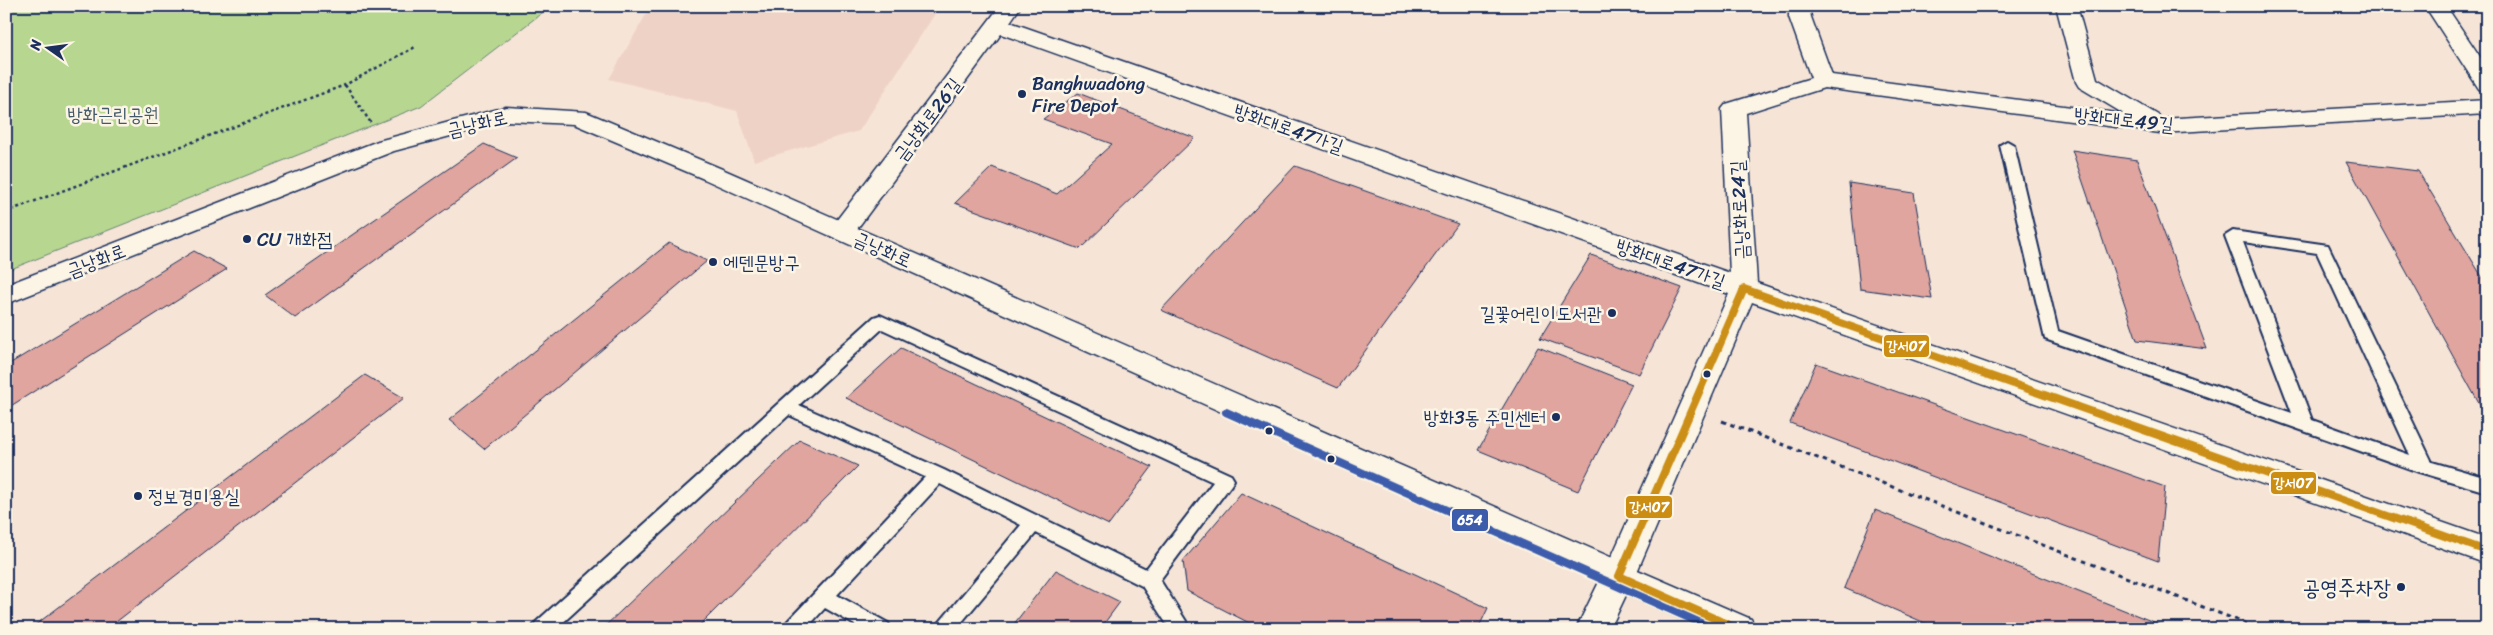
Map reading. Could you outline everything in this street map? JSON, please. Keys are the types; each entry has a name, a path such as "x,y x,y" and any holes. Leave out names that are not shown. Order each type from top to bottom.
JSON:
{"street":[{"name":"금낭화로26길","path":"842,231 1011,6"},
{"path":"1799,6 1800,17 1823,80"},
{"path":"2066,6 2087,82 2160,126"},
{"path":"2435,6 2487,84"},
{"name":"방화대로47가길","path":"997,25 2487,551"},
{"name":"방화대로49길","path":"1823,80 2160,126 2487,107"},
{"name":"금낭화로24길","path":"1593,629 1619,576 1744,289 1734,109 1823,80"},
{"name":"금낭화로","path":"6,295 386,146 506,114 578,117 842,231 1739,629"}],"lane":[{"path":"2007,145 2051,335 2425,467 2487,485"},
{"path":"2305,425 2233,236 2323,250 2425,467"},
{"path":"542,629 880,320 1224,480 1149,580"},
{"path":"786,406 938,475 1149,580 1181,629"},
{"path":"793,629 938,475"},
{"path":"944,629 1034,522"},
{"path":"823,597 881,629"}],"path":[{"path":"6,212 346,85 417,46"},
{"path":"346,85 386,146"},
{"path":"1692,409 2260,629"}],"shaded area":[{"path":"651,6 940,6 859,131 754,161 737,111 609,79"}],"green space":[{"name":"방화근린공원","path":"6,6 551,6 421,106 6,271"}],"building":[{"path":"1078,93 1195,138 1080,249 955,203 992,167 1057,194 1112,144 1043,119"},
{"path":"484,144 517,158 295,318 265,295"},
{"path":"2072,150 2137,160 2207,349 2137,340"},
{"path":"2346,162 2418,171 2487,285 2487,418"},
{"path":"1295,166 1458,224 1338,388 1161,310"},
{"path":"1849,183 1914,193 1932,299 1860,289"},
{"path":"669,243 707,261 484,449 449,420"},
{"path":"194,251 227,269 6,409 6,366"},
{"name":"길꽃어린이도서관","path":"1591,255 1682,288 1639,374 1540,338"},
{"name":"방화3동 주민센터","path":"1538,347 1632,384 1578,491 1478,450"},
{"path":"901,348 1152,467 1109,525 846,398"},
{"path":"1816,363 2165,487 2158,561 1790,423"},
{"path":"365,375 404,398 107,629 30,629"},
{"path":"800,440 858,466 696,629 602,629"},
{"path":"1241,493 1488,608 1478,629 1261,629 1187,591 1183,561"},
{"path":"1875,510 2171,629 1939,629 1844,588"},
{"path":"1056,570 1120,602 1100,629 1010,629"}],"transit line":[{"name":"강서07","path":"1738,629 1619,576 1744,289 2487,551"},
{"name":"654","path":"1226,412 1714,629"}],"place":[{"name":"Banghwadong Fire Depot","path":"1022,94"},
{"name":"CU 개화점","path":"247,239"},
{"name":"에덴문방구","path":"713,262"},
{"name":"길꽃어린이도서관","path":"1612,313"},
{"name":"방화3동 주민센터","path":"1556,417"},
{"name":"정보경미용실","path":"138,496"},
{"name":"공영주차장","path":"2401,587"}]}
